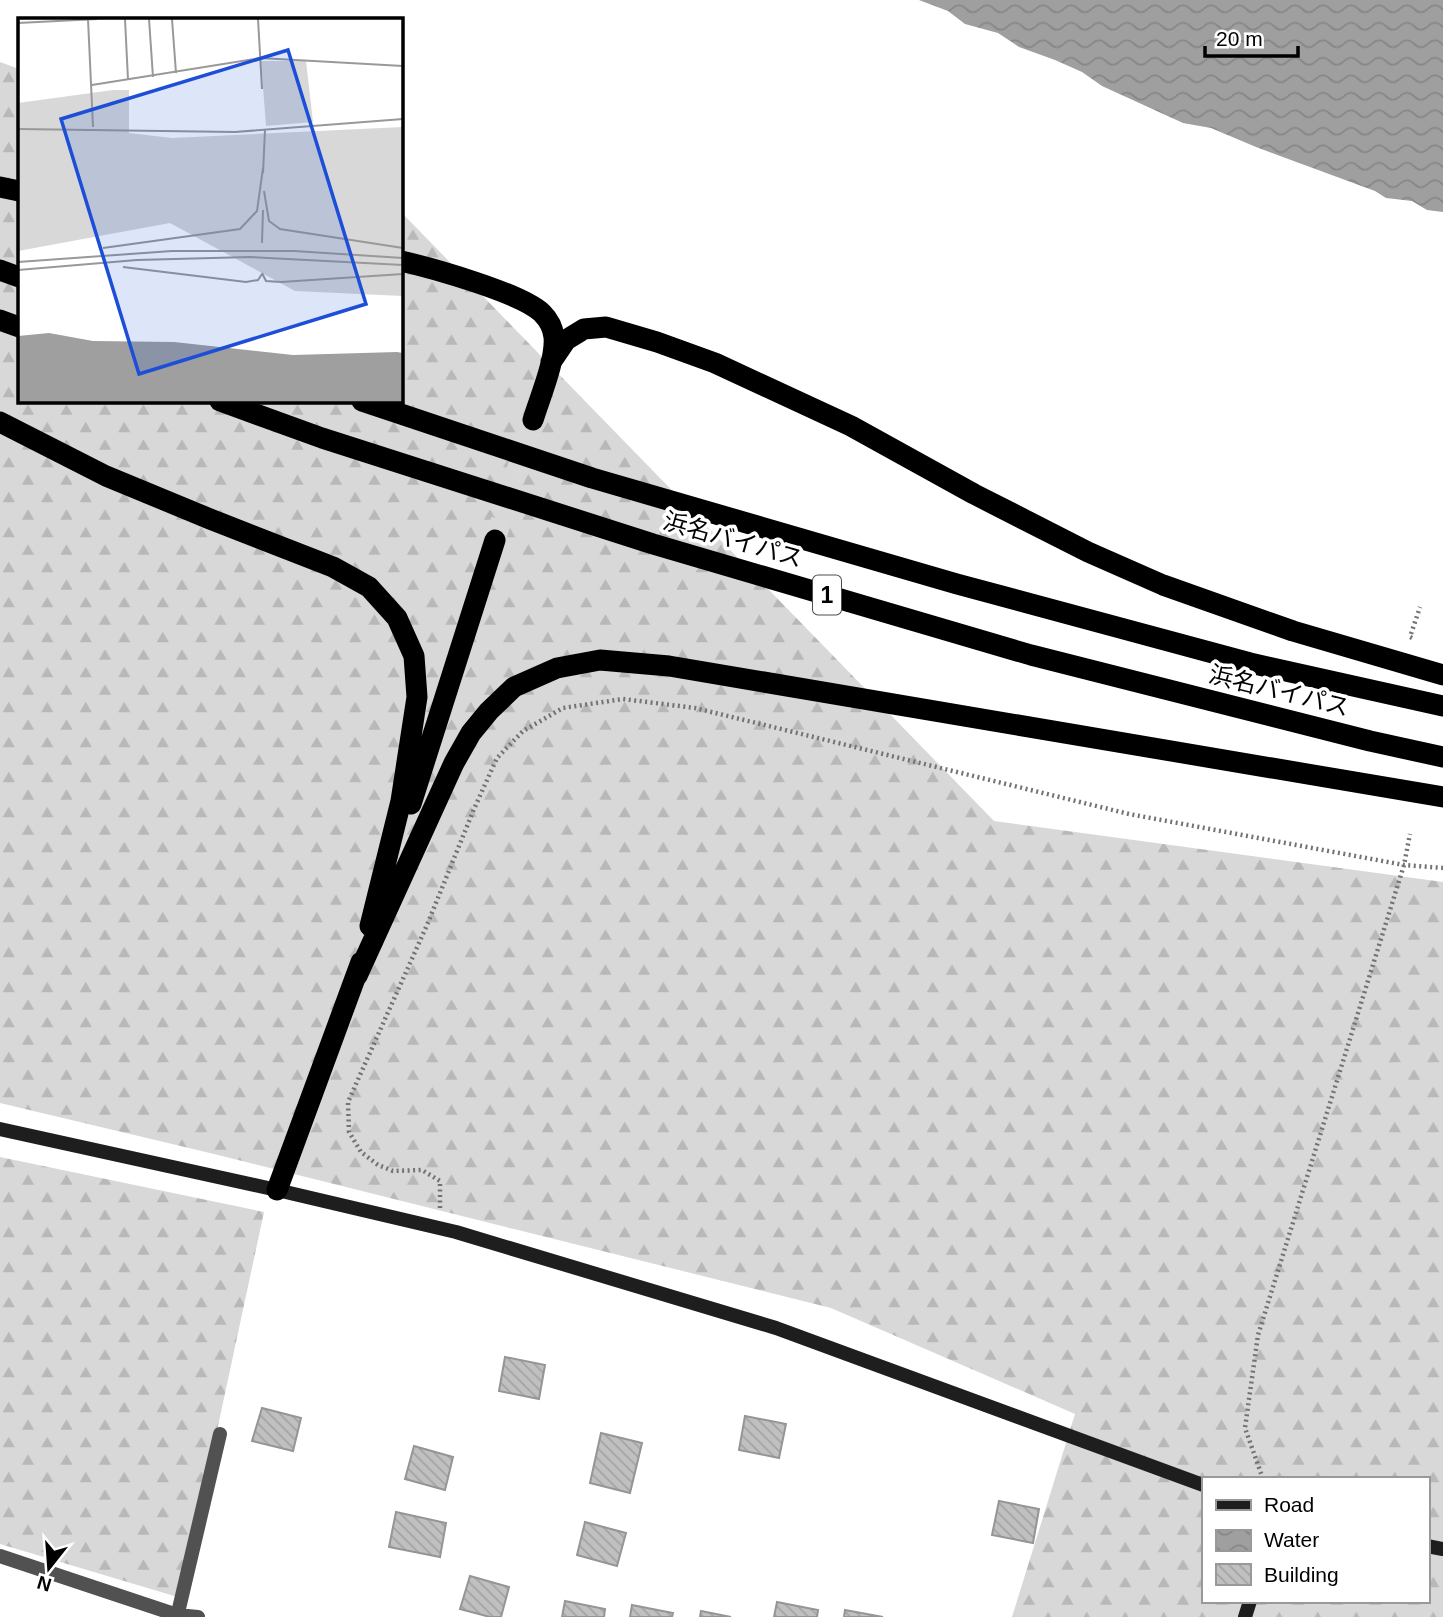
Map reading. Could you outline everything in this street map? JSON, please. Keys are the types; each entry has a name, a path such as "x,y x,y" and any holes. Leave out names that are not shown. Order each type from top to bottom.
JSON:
{"highway":[{"path":"0,187 18,191"},
{"path":"402,261 505,293 541,312 550,323 554,337 551,362 533,420"},
{"path":"0,270 18,277"},
{"path":"0,320 18,327"},
{"path":"551,362 566,340 584,329 606,327 668,346 715,363 850,425 974,494 1087,552 1164,585 1293,631 1443,675"},
{"name":"浜名バイパス","path":"223,402 360,451 640,540 992,643 1343,734 1443,757"},
{"name":"浜名バイパス","path":"365,402 592,478 957,584 1250,663 1443,706"},
{"path":"0,422 106,476 333,567 369,587 397,618 414,656 417,697 401,801 357,976"},
{"path":"277,1189 357,976 495,540"},
{"path":"357,976 454,763 471,733 514,687 557,668 600,660 669,666 1443,797"}],"street":[{"path":"0,1129 277,1189 456,1232 776,1328 1202,1485"},
{"path":"177,1616 220,1434"},
{"path":"0,1556 177,1616 198,1617"}],"path":[{"path":"1420,607 1410,637 1421,641"},
{"path":"438,1228 440,1181 422,1170 393,1171 378,1165 361,1152 349,1132 348,1102 427,925 497,758 523,731 563,708 623,699 695,708 1129,814 1404,865 1443,868"},
{"path":"1263,1477 1245,1428 1258,1335 1404,865 1410,834"}],"green space":[{"path":"0,62 18,69 18,402 402,402 402,213 994,821 1443,882 1443,1617 1012,1617 1075,1414 831,1308 0,1103"},
{"path":"0,1157 264,1212 181,1598 0,1544"}],"water":[{"path":"919,0 1443,0 1443,212 1427,210 1412,201 1386,198 1375,191 1211,128 1183,123 1102,86 1082,72 1019,47 998,33 965,24 948,11"}],"building":[{"path":"505,1357 545,1365 539,1399 499,1391"},
{"path":"262,1408 301,1418 293,1451 252,1441"},
{"path":"745,1416 786,1424 779,1458 739,1450"},
{"path":"601,1433 642,1443 630,1493 590,1483"},
{"path":"414,1446 453,1457 445,1490 405,1479"},
{"path":"999,1501 1039,1509 1033,1543 992,1535"},
{"path":"396,1512 446,1523 440,1557 389,1547"},
{"path":"585,1522 626,1533 617,1566 577,1555"},
{"path":"470,1576 509,1587 501,1617 490,1617 460,1609"},
{"path":"565,1601 605,1609 604,1617 562,1617"},
{"path":"777,1602 818,1610 817,1617 774,1617"},
{"path":"632,1605 673,1613 672,1617 630,1617"},
{"path":"845,1610 883,1617 844,1617"},
{"path":"701,1611 731,1617 700,1617"}],"tunnel":[{"path":"495,540 533,420"}]}
